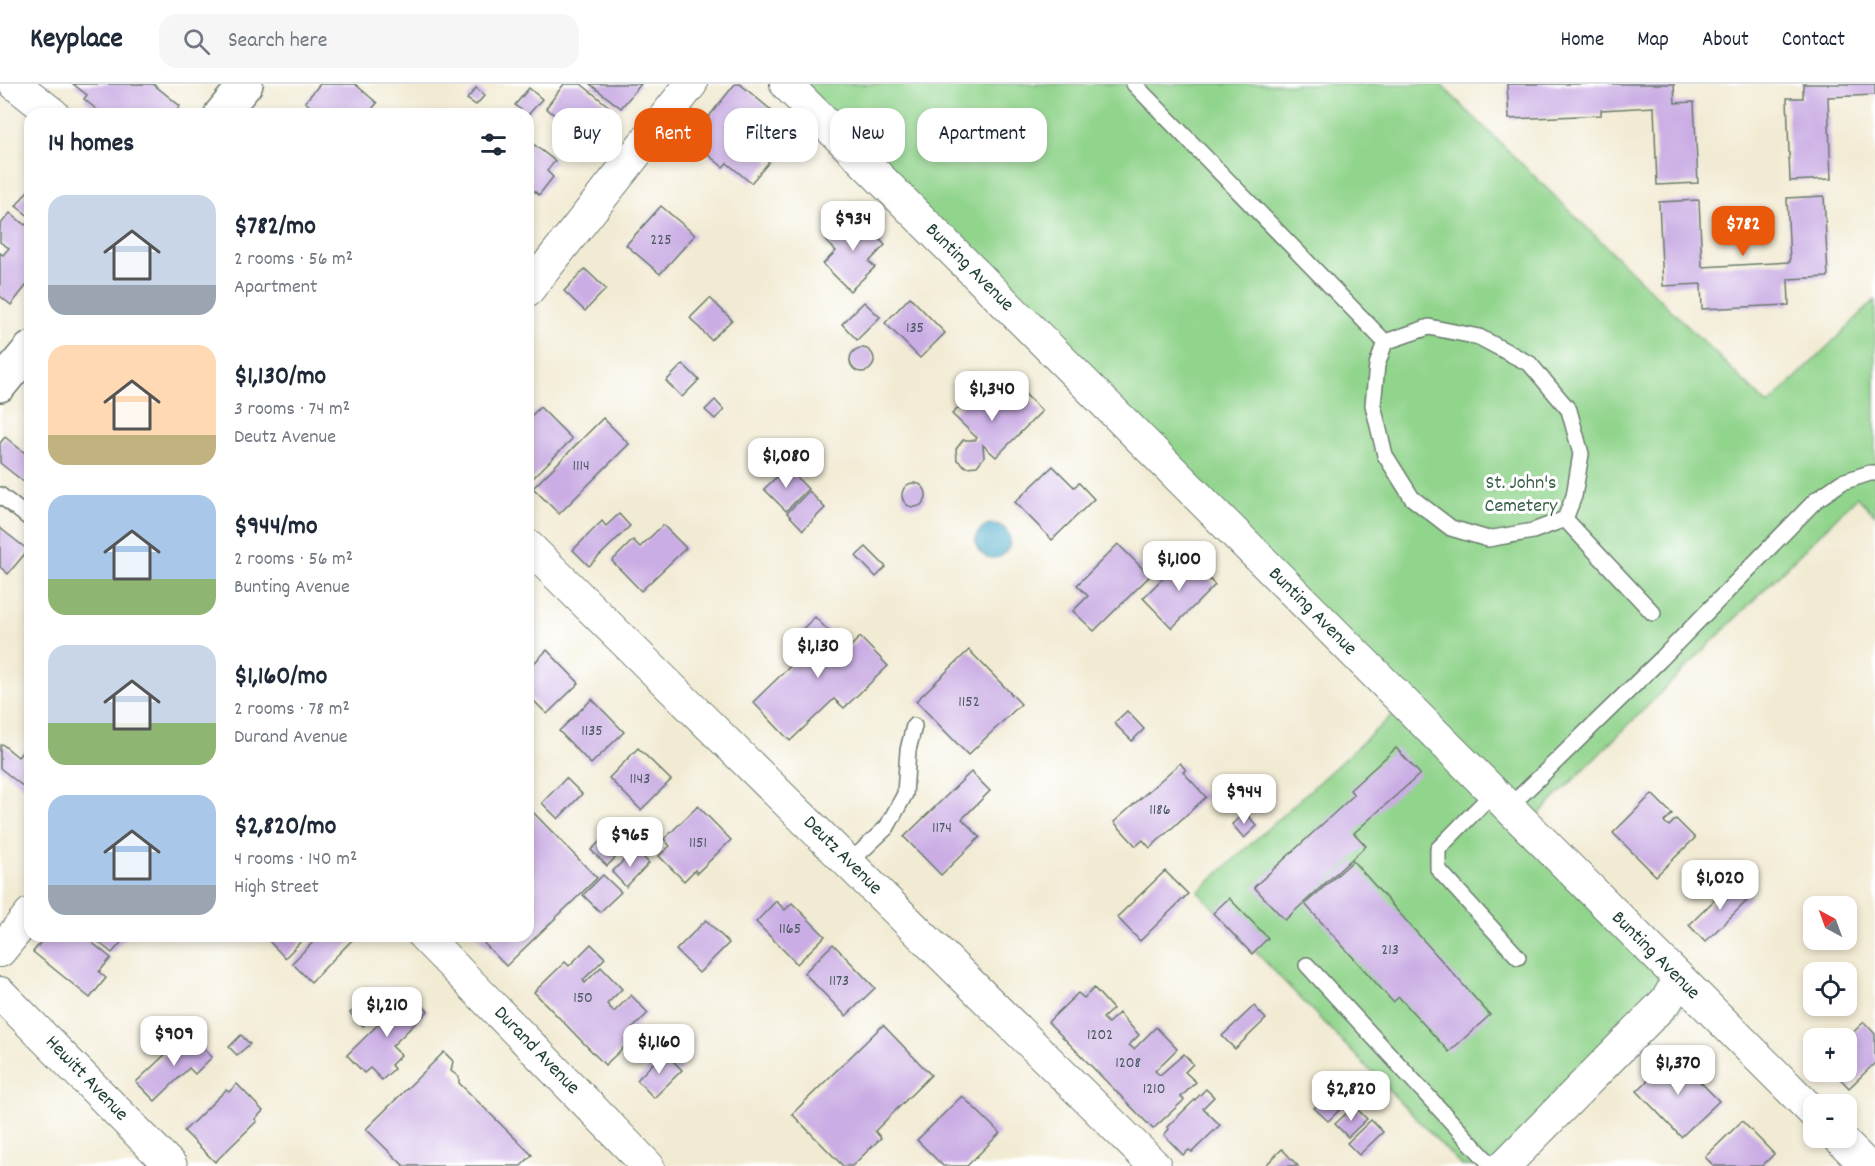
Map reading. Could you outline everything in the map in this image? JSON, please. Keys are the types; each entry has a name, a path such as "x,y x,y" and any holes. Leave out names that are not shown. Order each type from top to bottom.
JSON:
{"main road":[{"path":"226,108 246,84"},
{"path":"0,385 24,356"}],"street":[{"path":"15,84 45,108"},
{"path":"534,282 691,84"},
{"name":"Bunting Avenue","path":"786,84 1803,1102"},
{"name":"Deutz Avenue","path":"534,552 1155,1166"},
{"path":"0,951 24,921"},
{"name":"Durand Avenue","path":"430,942 648,1166"},
{"path":"1503,1165 1667,1000 1679,980"},
{"name":"Hewitt Avenue","path":"0,993 171,1166"},
{"path":"1849,1148 1867,1166"}],"lane":[{"path":"1134,84 1385,342"},
{"path":"1429,327 1479,338 1530,364 1569,410 1581,454 1574,496 1565,519 1533,531 1488,539 1450,528 1412,498 1385,455 1373,405 1377,365 1385,342 1429,327"},
{"path":"1518,957 1438,869 1438,849 1500,801 1660,660 1816,500 1842,482 1875,473"},
{"path":"0,495 24,514"},
{"path":"1565,519 1653,613"},
{"path":"849,863 887,827 905,794 908,750 914,726"},
{"path":"1307,965 1503,1165"}],"green space":[{"name":"St. John's Cemetery","path":"777,84 1440,84 1768,405 1875,300 1875,515 1857,497 1522,831 1690,1000 1521,1166 1462,1166 1198,892 1399,709 855,162 905,162 905,108 830,108 830,137 818,125 818,108 801,108"}],"water":[{"path":"993,524 1005,529 1010,541 1005,553 993,558 981,553 976,541 981,529"}],"building":[{"path":"73,84 153,84 180,106 178,108 95,108 84,99 87,95"},
{"path":"320,84 355,84 377,103 373,108 312,108 305,102"},
{"path":"564,84 581,84 611,108 552,108 552,113 546,108"},
{"path":"590,84 641,84 621,108"},
{"path":"735,84 740,84 769,108 724,108 724,162 769,162 751,183 727,163 723,167 712,158 712,113"},
{"path":"1507,84 1674,84 1675,103 1694,102 1698,183 1657,185 1654,107 1601,110 1601,115 1509,119"},
{"path":"1803,84 1875,84 1875,95 1828,97 1831,179 1790,181 1787,98 1803,98"},
{"path":"476,88 485,95 476,105 467,99"},
{"path":"529,88 542,99 534,108 519,108 515,105"},
{"path":"534,145 554,162 547,171 553,177 539,195 534,191"},
{"path":"24,196 24,212 16,206"},
{"path":"1824,196 1828,277 1788,279 1789,305 1702,309 1701,284 1663,286 1659,202 1699,200 1702,267 1790,262 1787,198"},
{"path":"661,206 695,235 660,274 626,245"},
{"path":"10,213 24,224 24,289 11,305 0,296 0,253 3,255 9,248 0,242 0,225"},
{"path":"854,213 885,245 869,262 875,267 850,291 823,264 836,251 826,241"},
{"path":"585,269 606,289 585,311 564,291"},
{"path":"910,297 945,333 920,358 885,323"},
{"path":"710,298 732,320 711,340 690,318"},
{"path":"864,302 880,317 857,340 842,324"},
{"path":"862,348 867,349 873,355 873,365 867,371 862,372 857,371 851,365 850,360 851,355 857,349"},
{"path":"683,364 699,380 682,397 666,381"},
{"path":"988,379 1010,401 1021,390 1042,411 996,457 983,445 984,457 977,466 966,467 957,460 956,449 963,440 977,438 952,414"},
{"path":"715,400 724,410 715,419 705,410"},
{"path":"540,407 572,439 534,477 534,413"},
{"path":"603,418 629,444 559,514 534,487"},
{"path":"5,437 24,452 24,482 0,463 0,443"},
{"path":"1053,466 1074,487 1079,483 1094,499 1052,540 1015,502"},
{"path":"787,467 808,489 786,511 764,489"},
{"path":"914,483 919,484 925,490 925,500 919,506 914,507 909,506 903,500 902,495 903,490 909,484"},
{"path":"809,491 825,508 803,530 787,513"},
{"path":"619,514 630,526 589,566 573,550 602,521 606,526"},
{"path":"663,525 686,548 641,591 612,561 633,540 640,547"},
{"path":"0,528 24,547 24,555 8,574 0,567"},
{"path":"1118,544 1150,576 1094,631 1073,611 1088,596 1077,585"},
{"path":"866,547 886,567 876,577 856,556"},
{"path":"1186,555 1215,585 1172,628 1143,598"},
{"path":"815,617 847,650 860,637 888,666 844,708 834,699 790,741 753,702 806,651 793,638"},
{"path":"547,650 579,683 547,714 534,701 534,663"},
{"path":"969,650 1021,704 968,755 916,701"},
{"path":"592,699 624,732 591,764 559,731"},
{"path":"1127,711 1144,729 1132,741 1114,723"},
{"path":"2,744 18,757 24,750 24,787 0,768 0,746"},
{"path":"638,748 671,780 641,810 609,778"},
{"path":"1396,748 1420,774 1354,833 1366,846 1285,920 1254,887 1354,795 1350,790"},
{"path":"1180,763 1186,770 1183,772 1206,797 1150,848 1143,840 1136,846 1114,822"},
{"path":"971,772 990,791 962,819 980,837 941,875 904,837"},
{"path":"566,778 582,794 558,819 542,803"},
{"path":"1652,794 1672,814 1664,822 1669,826 1676,819 1695,838 1656,876 1613,833"},
{"path":"698,806 731,840 697,873 695,870 684,881 659,856 670,846 664,839"},
{"path":"1245,812 1257,826 1244,838 1232,824"},
{"path":"534,813 597,878 534,939"},
{"path":"616,826 631,842 607,866 591,850"},
{"path":"635,849 649,863 626,887 612,872"},
{"path":"1353,861 1490,1015 1449,1052 1399,997 1393,1002 1305,904"},
{"path":"1165,871 1188,894 1140,941 1117,917"},
{"path":"603,875 621,892 600,912 583,895"},
{"path":"1734,881 1751,897 1705,942 1689,925"},
{"path":"1229,898 1268,938 1252,954 1213,913"},
{"path":"776,901 785,910 792,903 825,936 797,964 756,922"},
{"path":"706,920 729,943 699,973 676,950"},
{"path":"41,942 91,942 111,958 99,972 106,978 90,998 33,952"},
{"path":"98,942 122,942 112,953"},
{"path":"270,942 300,942 285,958"},
{"path":"313,942 350,942 311,982 292,963"},
{"path":"483,942 531,942 506,966"},
{"path":"591,944 605,958 583,980 585,983 601,967 622,989 607,1004 614,1012 631,995 648,1013 631,1030 637,1035 605,1065 534,992 565,962 569,966"},
{"path":"833,944 875,988 846,1016 804,973"},
{"path":"1094,988 1113,1009 1103,1018 1108,1023 1119,1013 1139,1035 1129,1045 1134,1049 1156,1027 1177,1049 1155,1071 1160,1075 1184,1054 1193,1064 1185,1072 1196,1082 1181,1097 1184,1100 1153,1129 1048,1022 1078,993 1084,998"},
{"path":"372,993 384,1007 363,1026 350,1013"},
{"path":"410,993 428,1011 392,1046 401,1055 391,1065 394,1069 382,1080 370,1068 364,1073 347,1055"},
{"path":"1254,1006 1266,1019 1235,1049 1222,1036"},
{"path":"1864,1022 1875,1034 1875,1063 1857,1080 1857,1029"},
{"path":"883,1025 931,1075 875,1131 881,1138 852,1166 843,1166 792,1114"},
{"path":"188,1033 212,1057 195,1074 189,1068 155,1101 136,1082"},
{"path":"241,1035 250,1044 237,1055 229,1047"},
{"path":"444,1052 453,1061 451,1071 459,1077 459,1083 532,1155 521,1166 404,1166 366,1129"},
{"path":"664,1052 682,1070 654,1098 637,1080"},
{"path":"1674,1055 1719,1101 1681,1137 1637,1091"},
{"path":"1843,1082 1855,1082 1849,1088"},
{"path":"237,1084 263,1111 255,1119 257,1121 215,1162 184,1131 226,1090 229,1092"},
{"path":"1335,1087 1349,1101 1328,1121 1314,1108"},
{"path":"1206,1089 1214,1097 1203,1108 1220,1125 1192,1152 1189,1150 1183,1155 1164,1135 1169,1129 1167,1127"},
{"path":"962,1096 1000,1133 967,1166 943,1166 917,1140"},
{"path":"1354,1106 1367,1119 1348,1137 1335,1124"},
{"path":"1371,1120 1383,1132 1359,1155 1347,1143"},
{"path":"1742,1121 1774,1154 1762,1166 1714,1166 1705,1157"},
{"path":"1282,1149 1298,1166 1265,1166"}]}
